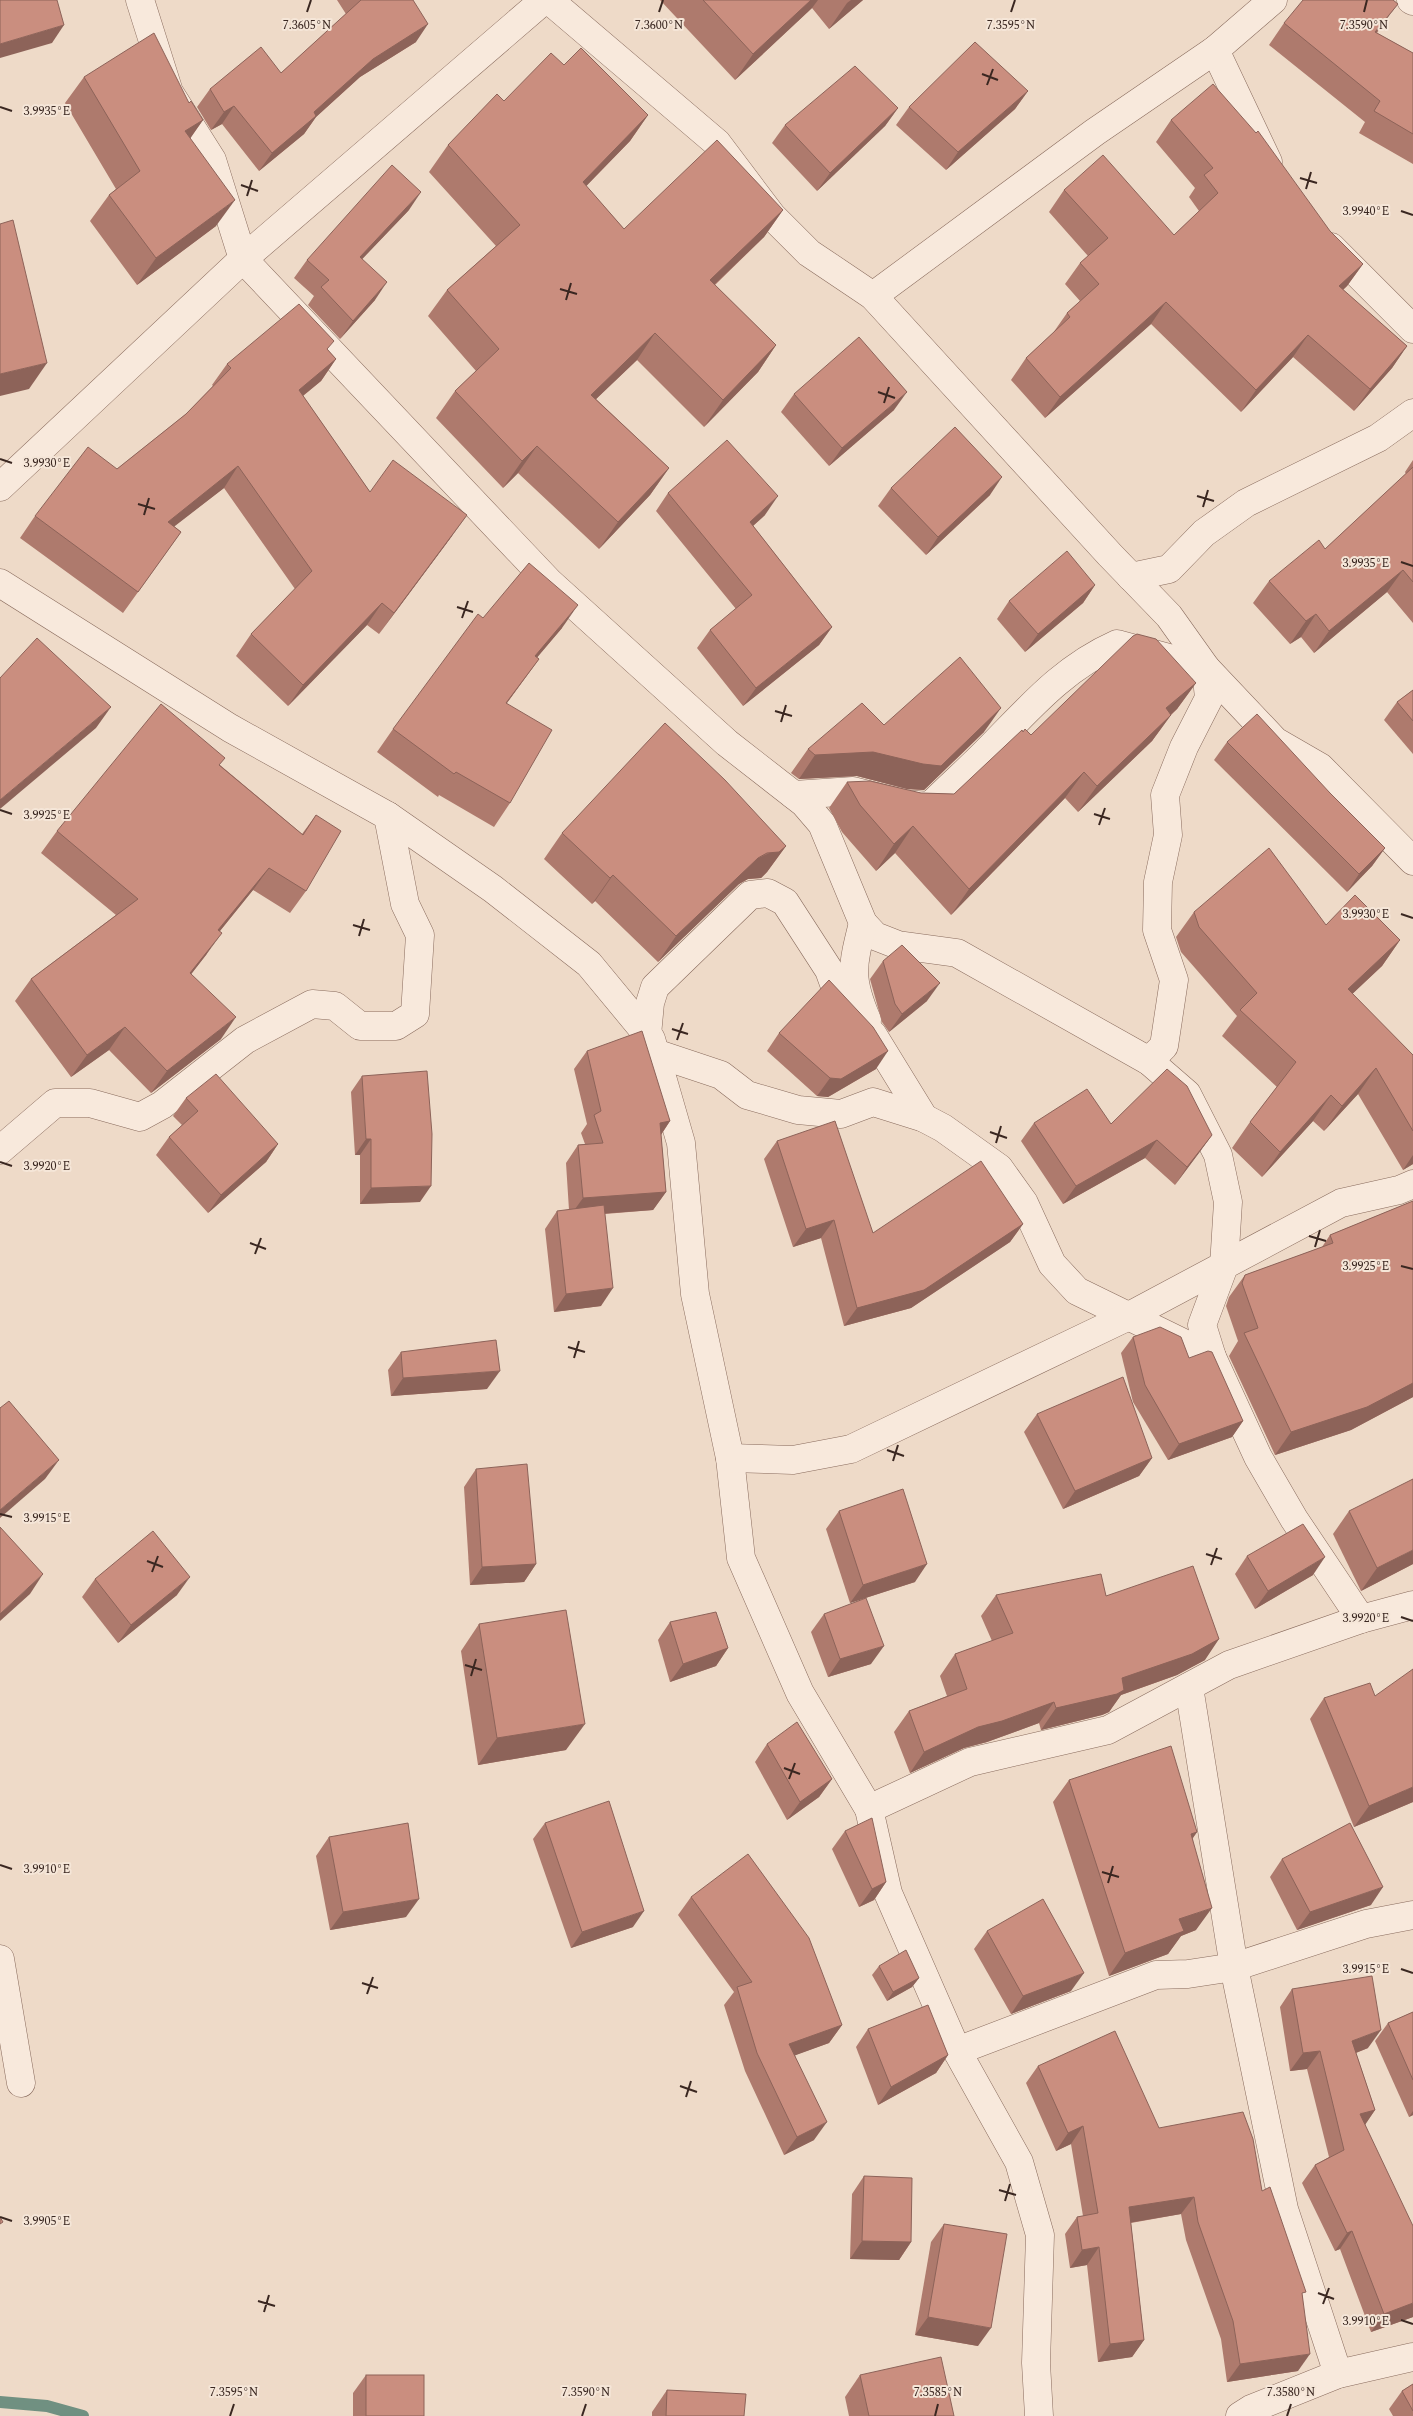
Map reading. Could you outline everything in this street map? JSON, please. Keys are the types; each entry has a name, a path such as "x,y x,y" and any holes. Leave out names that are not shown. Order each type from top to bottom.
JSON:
{"street":[{"path":"140,0 169,92 212,160 243,259 548,582 727,744 794,795 822,824 863,923 875,936 898,945 957,953 1149,1060 1187,1094 1218,1155 1228,1202 1224,1266 1202,1325 1212,1357 1263,1465 1294,1519 1361,1619"},
{"path":"0,486 243,259 544,0"},
{"path":"549,0 717,143 772,216 809,252 873,296 1169,616 1206,668 1275,741 1320,767 1413,861"},
{"path":"873,296 1095,132 1215,50 1273,0"},
{"path":"1215,50 1265,157 1282,181"},
{"path":"1316,228 1327,244 1413,329"},
{"path":"1131,577 1169,568 1204,533 1246,504 1378,438 1413,413"},
{"path":"0,583 230,728 388,816 493,889 589,964 651,1044 721,1075 747,1095 798,1110 841,1114 874,1102 924,1118 943,1128 999,1168 1024,1203 1052,1264 1078,1291 1212,1357"},
{"path":"794,795 853,791 904,804 930,806 971,768 1056,682 1093,655 1117,644 1206,668"},
{"path":"1149,1060 1164,1046 1174,980 1157,930 1158,882 1168,835 1165,795 1184,747 1209,698 1206,668"},
{"path":"0,1150 54,1103 90,1103 140,1117 162,1105 245,1040 312,1004 336,1006 360,1026 396,1026 414,1014 420,935 404,904 388,816"},
{"path":"873,1035 841,1003 829,970 785,902 768,893 750,895 655,987 650,1003 651,1044 681,1142 695,1294 730,1458 741,1558 800,1693 869,1809 888,1893 957,2051 1019,2162 1040,2235 1036,2363 1039,2416"},
{"path":"863,923 853,962 855,993 873,1035 924,1118"},
{"path":"730,1458 793,1460 851,1449 1129,1316 1341,1203 1399,1190 1413,1184"},
{"path":"869,1809 970,1762 1108,1730 1229,1665 1361,1619 1413,1605"},
{"path":"1189,1688 1234,1967 1284,2209 1338,2374"},
{"path":"957,2051 1156,1975 1234,1967 1366,1924 1413,1915"},
{"path":"0,1960 21,2083"},
{"path":"1240,2416 1251,2409 1338,2374 1413,2357"}],"building":[{"path":"0,0 57,0 64,25 0,44"},
{"path":"361,0 413,0 428,24 373,59 314,112 316,116 272,153 234,106 224,112 210,89 261,47 281,73"},
{"path":"703,0 811,0 753,54"},
{"path":"1303,0 1393,0 1398,4 1375,32 1413,53 1413,134 1374,111 1380,101 1284,23"},
{"path":"154,33 189,103 191,101 203,120 185,131 235,200 156,258 109,195 140,171 84,77"},
{"path":"975,42 1028,91 958,152 909,107"},
{"path":"581,48 648,115 583,182 624,229 717,140 783,210 710,280 776,345 723,400 655,333 591,395 669,468 618,522 537,446 522,461 455,391 499,349 447,290 520,225 448,145 497,94 504,101 551,53 564,65"},
{"path":"855,66 898,108 830,173 785,125"},
{"path":"1213,84 1256,133 1258,131 1330,231 1363,264 1339,286 1407,346 1370,389 1308,335 1256,390 1166,302 1060,397 1026,358 1070,317 1067,313 1099,284 1080,263 1108,238 1064,190 1103,155 1174,235 1218,193 1204,175 1213,168 1171,120"},
{"path":"392,165 421,192 360,257 387,282 353,321 321,287 329,280 307,260"},
{"path":"13,220 47,363 0,374 0,224"},
{"path":"299,304 334,341 327,349 336,359 299,390 370,492 393,460 467,515 394,613 382,603 303,685 251,634 312,571 238,466 168,522 181,532 138,592 35,516 88,447 117,469 186,414 231,368 227,364"},
{"path":"859,337 907,392 842,448 794,394"},
{"path":"955,427 1002,477 938,537 891,488"},
{"path":"727,440 778,496 750,522 832,627 756,688 710,630 752,595 668,493"},
{"path":"1413,467 1413,582 1403,570 1329,631 1316,614 1306,621 1269,581 1319,540 1325,549"},
{"path":"1067,551 1095,585 1038,634 1009,601"},
{"path":"529,563 578,605 535,656 539,659 506,703 552,730 510,803 456,772 454,774 393,729 478,614 483,618"},
{"path":"1137,634 1156,639 1196,683 1166,708 1171,715 1097,786 1084,772 969,889 913,826 894,844 860,805 847,782 870,781 921,793 954,794 1022,730 1023,732 1025,729 1031,735"},
{"path":"37,638 111,707 0,800 0,678"},
{"path":"960,657 1001,708 941,766 923,764 873,752 815,755 808,749 862,703 884,725"},
{"path":"1413,690 1413,721 1397,702"},
{"path":"161,704 225,758 219,765 303,835 316,815 341,831 306,891 269,868 218,930 222,933 190,973 236,1017 167,1071 125,1027 87,1055 31,979 138,899 57,831"},
{"path":"1257,714 1330,793 1385,848 1359,874 1227,742"},
{"path":"665,723 725,780 786,846 779,852 767,853 758,858 676,936 613,875 610,878 562,833"},
{"path":"1269,848 1326,925 1355,895 1400,940 1348,989 1413,1055 1413,1131 1376,1068 1342,1106 1331,1095 1280,1152 1250,1122 1296,1062 1240,1010 1257,993 1199,927 1194,912"},
{"path":"902,945 940,983 902,1014 895,1004 883,961"},
{"path":"829,980 873,1027 888,1051 841,1079 830,1078 779,1033"},
{"path":"642,1031 670,1121 660,1123 666,1192 583,1198 578,1145 603,1143 594,1115 601,1111 587,1051"},
{"path":"1167,1069 1187,1086 1212,1135 1187,1167 1157,1140 1076,1186 1034,1123 1087,1089 1111,1124"},
{"path":"427,1071 432,1134 431,1186 371,1188 371,1139 366,1139 362,1076"},
{"path":"216,1074 278,1144 221,1195 169,1137 198,1111 186,1098"},
{"path":"835,1121 873,1233 981,1161 1023,1224 924,1290 857,1308 834,1220 806,1229 777,1141"},
{"path":"1413,1201 1413,1383 1367,1407 1291,1432 1244,1333 1258,1328 1242,1283 1245,1275 1333,1243 1330,1235"},
{"path":"604,1205 613,1288 566,1294 557,1211"},
{"path":"1160,1327 1181,1337 1189,1358 1208,1351 1212,1352 1243,1421 1179,1444 1145,1385 1133,1337"},
{"path":"496,1340 500,1371 403,1378 401,1352"},
{"path":"1123,1377 1152,1458 1075,1491 1037,1414"},
{"path":"9,1401 59,1460 0,1510 0,1408"},
{"path":"527,1464 536,1564 482,1567 476,1469"},
{"path":"1413,1479 1413,1550 1377,1568 1349,1511"},
{"path":"903,1489 927,1564 863,1585 839,1511"},
{"path":"1303,1524 1325,1557 1268,1591 1247,1556"},
{"path":"0,1527 43,1574 0,1614"},
{"path":"153,1531 190,1577 131,1625 95,1579"},
{"path":"1193,1566 1219,1639 1192,1654 1122,1678 1124,1690 1117,1694 1056,1708 1054,1702 1002,1721 978,1727 924,1752 909,1711 967,1689 955,1654 1013,1633 996,1595 1101,1574 1106,1596"},
{"path":"866,1598 884,1646 840,1659 824,1614"},
{"path":"566,1610 585,1724 497,1738 479,1624"},
{"path":"716,1612 728,1648 683,1664 670,1622"},
{"path":"1413,1669 1413,1787 1369,1806 1324,1698 1370,1683 1375,1696"},
{"path":"797,1722 832,1779 800,1802 767,1744"},
{"path":"1171,1746 1197,1832 1191,1834 1212,1908 1179,1919 1184,1931 1125,1953 1069,1780"},
{"path":"609,1801 644,1911 582,1932 545,1823"},
{"path":"872,1818 886,1882 872,1889 845,1831"},
{"path":"408,1823 419,1899 343,1912 329,1837"},
{"path":"1350,1823 1383,1887 1310,1912 1282,1859"},
{"path":"748,1854 809,1938 842,2025 789,2044 827,2122 797,2137 757,2053 737,1987 752,1982 691,1897"},
{"path":"1043,1899 1084,1973 1023,1996 987,1931"},
{"path":"906,1950 919,1978 893,1992 879,1966"},
{"path":"1372,1976 1381,2030 1352,2041 1375,2110 1360,2114 1413,2226 1413,2303 1384,2314 1352,2231 1347,2233 1315,2165 1344,2150 1320,2051 1303,2053 1292,1989"},
{"path":"928,2005 948,2055 891,2087 868,2029"},
{"path":"1413,2012 1413,2080 1388,2023"},
{"path":"1115,2031 1159,2128 1243,2112 1253,2139 1262,2191 1270,2187 1306,2292 1302,2293 1310,2354 1240,2364 1233,2321 1198,2222 1194,2197 1129,2207 1144,2340 1110,2344 1099,2247 1082,2250 1077,2217 1098,2213 1083,2126 1068,2133 1038,2066"},
{"path":"864,2176 912,2178 911,2242 862,2241"},
{"path":"944,2224 1007,2234 991,2328 928,2317"},
{"path":"941,2357 954,2416 869,2416 860,2375"},
{"path":"366,2375 424,2375 424,2416 366,2416"},
{"path":"1413,2384 1413,2411 1402,2391"},
{"path":"667,2390 746,2394 744,2416 666,2416"}],"waterway":[{"path":"0,2402 47,2406 83,2416"}]}
